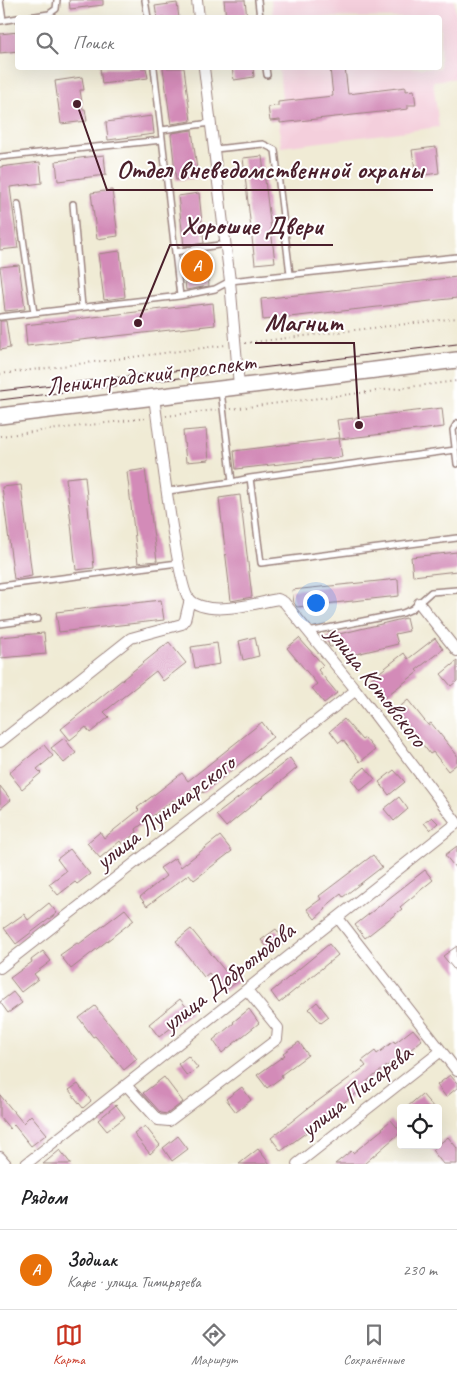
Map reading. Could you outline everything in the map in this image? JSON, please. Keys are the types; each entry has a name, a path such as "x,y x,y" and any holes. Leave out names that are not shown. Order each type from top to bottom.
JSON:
{"main road":[{"name":"Ленинградский проспект","path":"0,416 457,360"}],"street":[{"path":"197,0 199,15"},
{"path":"204,70 230,281 239,386"},
{"path":"0,742 131,638 182,624 185,620 190,599 185,592 178,563 154,397"},
{"name":"улица Котовского","path":"190,599 202,606 220,609 278,599 284,602 356,690 457,823"},
{"path":"420,603 457,651"},
{"name":"улица Луначарского","path":"0,968 356,690"},
{"name":"улица Добролюбова","path":"26,1164 457,823"},
{"path":"338,918 457,1071"},
{"path":"126,1085 158,1120 169,1121 277,1040 278,1028 247,990"},
{"name":"улица Писарева","path":"297,1164 441,1051"},
{"path":"0,1157 6,1164"}],"lane":[{"path":"0,0 1,20 15,18"},
{"path":"42,15 49,14 56,9 57,0"},
{"path":"145,0 148,15"},
{"path":"258,0 260,15"},
{"path":"154,70 180,296"},
{"path":"266,70 267,75"},
{"path":"162,130 211,123"},
{"path":"0,157 162,140"},
{"path":"215,150 263,144 275,150 290,274"},
{"path":"18,204 34,313"},
{"path":"73,204 82,307"},
{"path":"175,252 225,244"},
{"path":"0,317 180,296 215,289 230,281 457,257"},
{"path":"221,389 232,482"},
{"path":"457,423 453,430 457,464"},
{"path":"168,491 455,450"},
{"path":"250,478 261,563 457,538"},
{"path":"0,586 178,563"},
{"path":"308,632 403,613 420,603 431,592 457,590"},
{"path":"0,624 38,619"}],"path":[{"path":"0,374 457,318"},
{"path":"0,436 457,381"}],"shaded area":[{"path":"271,0 454,0 457,22 457,78 433,81 439,127 281,147 277,101 282,99 279,70 442,70 442,15 273,15"}],"building":[{"path":"69,0 103,0 103,5 70,9"},
{"path":"224,0 245,0 247,15 226,15"},
{"path":"177,3 179,15 156,15 155,6"},
{"path":"15,32 15,51 0,53 0,34"},
{"path":"100,70 146,70 148,78 102,84"},
{"path":"163,70 184,70 191,121 171,124"},
{"path":"232,70 253,70 254,77 234,80"},
{"path":"330,70 345,70 348,94 406,87 406,91 414,90 416,105 408,105 408,109 280,123 280,120 270,121 268,107 278,106 278,102 333,96"},
{"path":"82,77 84,90 80,90 87,121 61,124 55,81"},
{"path":"152,116 154,134 108,140 106,122"},
{"path":"192,130 198,178 176,180 171,135 172,133"},
{"path":"436,147 439,173 416,176 412,150"},
{"path":"104,155 106,175 58,181 56,161"},
{"path":"262,156 275,262 255,264 243,158"},
{"path":"40,162 42,183 10,187 18,248 0,250 0,167"},
{"path":"112,190 118,236 97,239 91,193"},
{"path":"199,193 204,243 184,246 178,196"},
{"path":"120,251 125,297 104,300 98,254"},
{"path":"205,252 209,286 186,290 182,257"},
{"path":"19,265 25,309 5,311 0,267"},
{"path":"457,277 457,298 263,320 261,299"},
{"path":"213,303 215,325 27,346 25,325"},
{"path":"0,321 6,321 10,348 0,350"},
{"path":"442,408 444,427 340,439 337,420"},
{"path":"206,429 209,460 186,462 183,431"},
{"path":"339,438 342,457 236,469 234,451"},
{"path":"145,469 157,561 138,563 127,472"},
{"path":"85,476 94,568 76,570 66,478"},
{"path":"21,485 32,576 14,579 2,487"},
{"path":"240,495 252,597 231,601 219,498"},
{"path":"457,552 457,571 413,576 411,557"},
{"path":"398,579 399,596 297,607 294,603 292,590"},
{"path":"161,600 164,620 59,632 56,612"},
{"path":"406,618 409,631 395,634 398,644 344,657 342,645 329,646 327,637"},
{"path":"44,633 46,654 0,658 0,637"},
{"path":"255,637 259,656 243,660 239,641"},
{"path":"299,638 323,665 318,670 337,693 324,703 312,688 317,684 287,648"},
{"path":"435,638 443,649 416,670 418,672 385,697 371,679 404,653 408,659"},
{"path":"169,642 186,663 163,681 156,671 104,712 109,717 90,733 86,727 70,740 61,729"},
{"path":"217,643 220,664 195,668 191,647"},
{"path":"457,661 457,681 451,686 441,674"},
{"path":"408,700 428,725 431,723 457,755 457,764 448,771 433,752 430,754 396,710"},
{"path":"344,719 362,740 365,738 375,750 360,762 343,740 339,743 330,731"},
{"path":"262,722 273,737 203,793 197,786 176,803 173,800 136,829 137,832 122,844 120,841 100,858 87,843 100,832 104,838 139,810 137,808 182,773 188,781"},
{"path":"64,738 76,753 64,763 51,748"},
{"path":"44,745 53,756 37,769 41,773 22,789 9,773"},
{"path":"290,758 297,768 226,827 216,815"},
{"path":"365,767 375,779 360,791 351,779"},
{"path":"394,770 405,782 389,795 379,782"},
{"path":"0,786 11,800 0,809"},
{"path":"399,797 408,809 394,821 384,809"},
{"path":"432,817 438,823 430,830 424,823"},
{"path":"220,836 232,851 194,880 189,874 147,906 140,897 166,876 160,868 175,858 181,867"},
{"path":"457,846 457,870 445,855"},
{"path":"70,849 90,874 77,884 75,882 58,895 49,884 66,871 57,859"},
{"path":"373,855 382,867 343,897 341,894 325,907 326,909 315,919 307,909 321,899 319,896"},
{"path":"425,870 433,880 400,907 402,909 365,938 355,925"},
{"path":"49,903 57,913 16,944 4,928 24,914 28,920"},
{"path":"125,909 134,920 71,969 60,955 77,943 79,944"},
{"path":"191,929 225,971 229,968 239,980 224,992 209,973 204,977 176,941"},
{"path":"276,929 285,941 271,952 261,940"},
{"path":"329,944 338,955 279,1003 271,992"},
{"path":"457,946 457,973 443,956"},
{"path":"43,951 51,961 34,974 38,979 21,992 10,978 32,962 31,960"},
{"path":"13,992 22,1003 8,1013 0,1002"},
{"path":"180,999 191,1013 159,1037 149,1024"},
{"path":"317,1002 329,1017 321,1023 309,1009"},
{"path":"95,1006 137,1059 124,1070 95,1036 93,1037 79,1018"},
{"path":"249,1009 259,1023 222,1053 213,1040"},
{"path":"413,1029 422,1040 392,1065 391,1063 366,1082 368,1085 281,1151 271,1138 366,1066 362,1061 375,1051 377,1054"},
{"path":"299,1042 308,1055 267,1088 257,1075 285,1055 283,1053"},
{"path":"188,1056 198,1068 187,1076 178,1064"},
{"path":"450,1075 457,1083 457,1088 446,1097 437,1085"},
{"path":"164,1077 183,1102 167,1114 161,1113 143,1093"},
{"path":"78,1084 91,1101 83,1108 69,1090"},
{"path":"242,1087 251,1100 236,1112 226,1099"},
{"path":"422,1094 431,1104 411,1104"},
{"path":"0,1095 23,1123 31,1115 47,1134 31,1146 14,1125 10,1129 0,1117"},
{"path":"116,1105 125,1117 107,1131 98,1120"},
{"path":"391,1120 397,1127 397,1135 364,1164 335,1164 351,1151 353,1153"},
{"path":"145,1126 160,1145 150,1154 134,1134"},
{"path":"178,1136 188,1149 172,1161 163,1148"},
{"path":"448,1137 457,1148 457,1164 443,1164 432,1150 442,1149 442,1142"},
{"path":"258,1149 270,1164 239,1164"},
{"path":"60,1150 71,1164 43,1164"}],"tram line":[{"path":"0,400 457,344"},
{"path":"0,391 199,368"}],"place":[{"name":"Отдел вневедомственной охраны","path":"77,104"},
{"name":"Зодиак","path":"197,266"},
{"name":"Хорошие Двери","path":"138,323"},
{"name":"Магнит","path":"359,425"}]}
